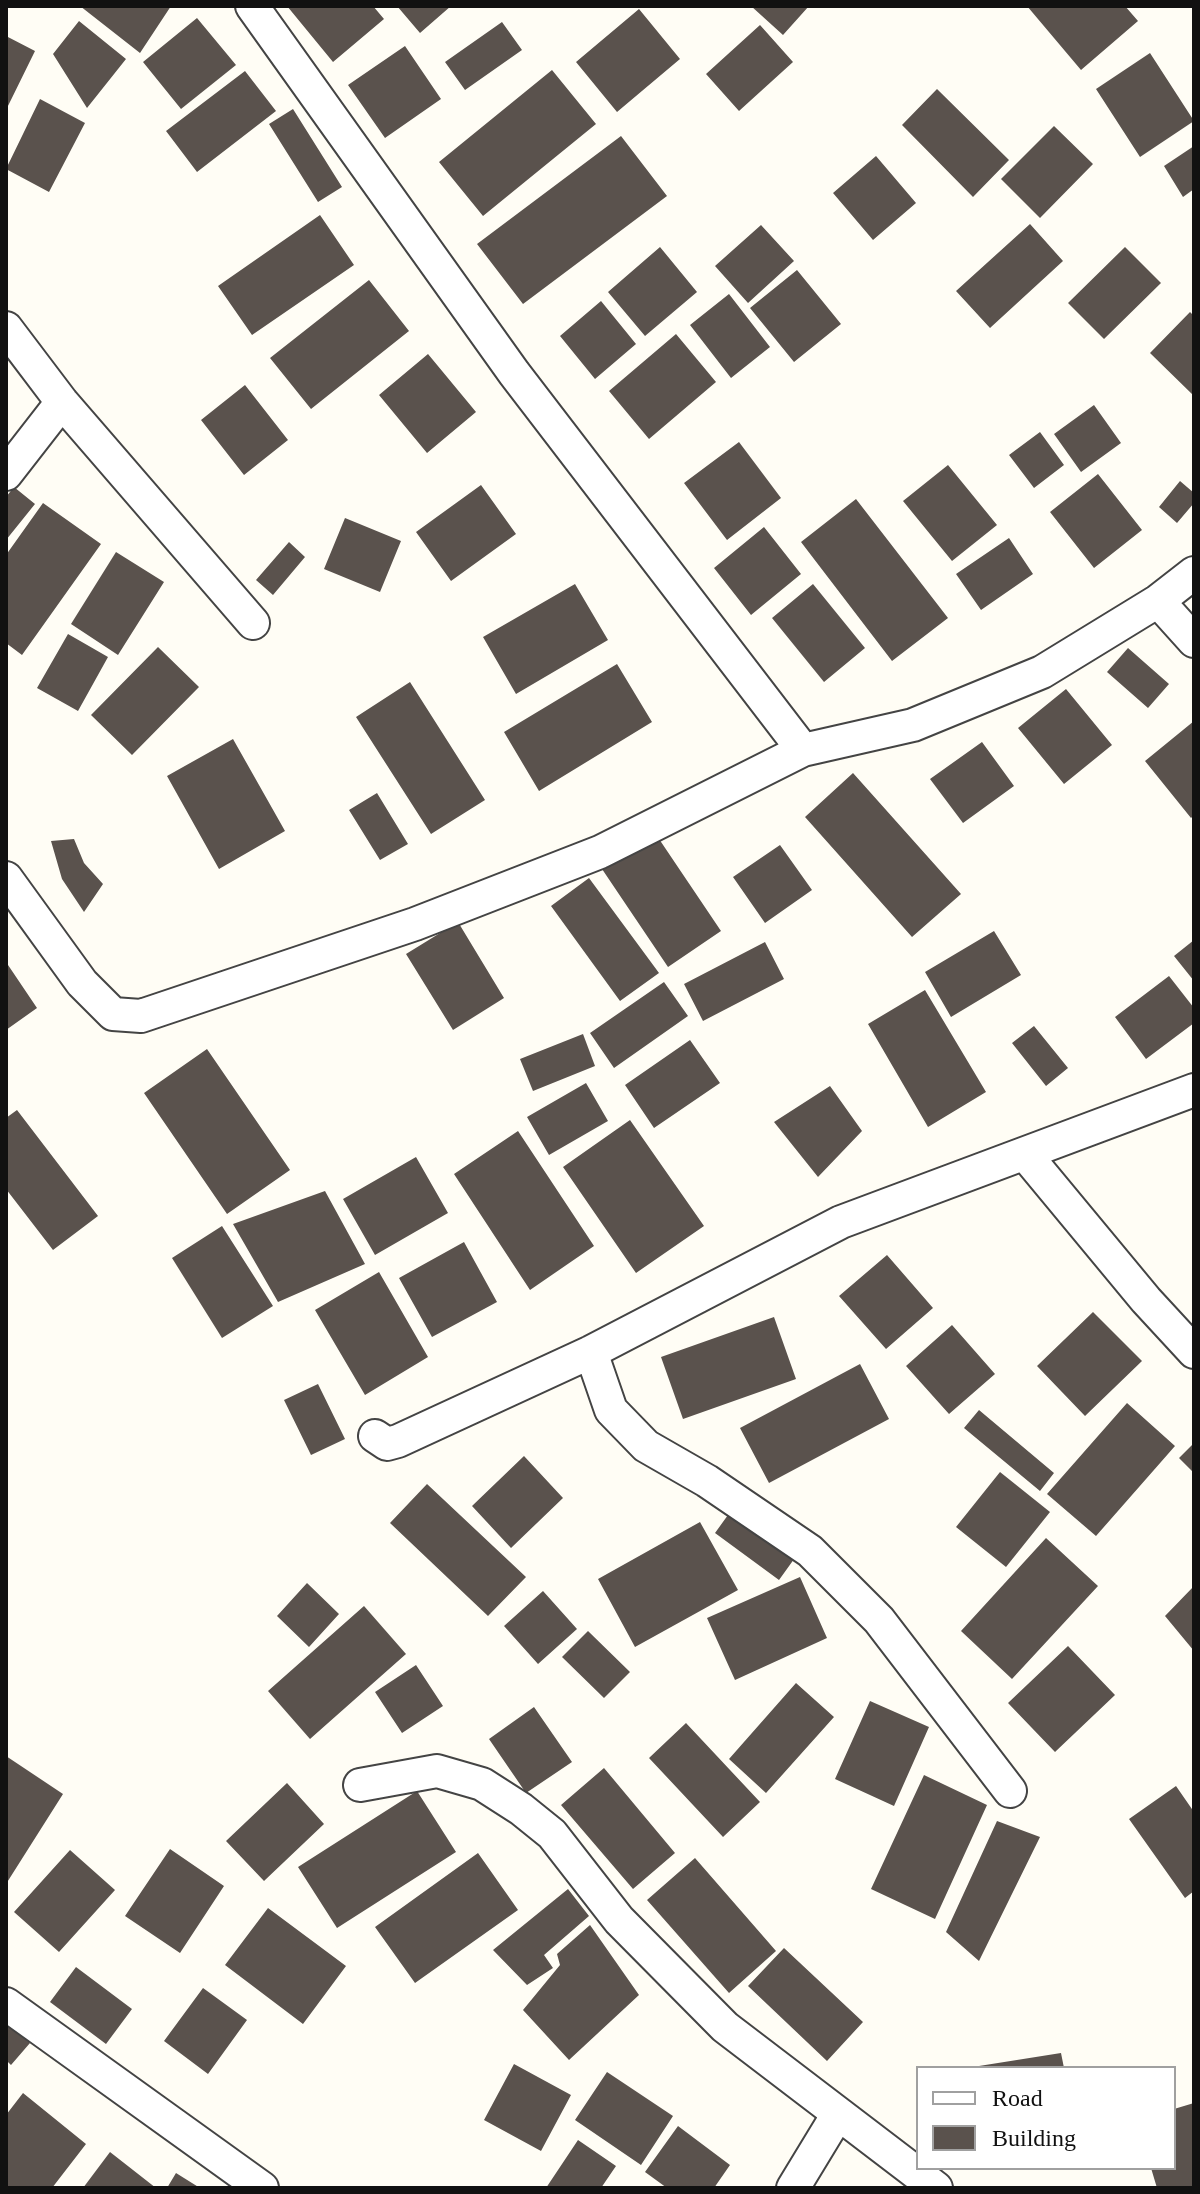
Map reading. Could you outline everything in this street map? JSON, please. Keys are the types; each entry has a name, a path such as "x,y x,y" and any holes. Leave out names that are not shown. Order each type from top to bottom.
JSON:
{"street":[{"path":"252,6 514,373 803,750"},
{"path":"6,328 62,402 253,623"},
{"path":"6,474 62,402"},
{"path":"6,878 82,983 113,1014 141,1016 415,924 600,852 803,750 913,725 1042,672 1158,601 1194,573"},
{"path":"1158,601 1194,641"},
{"path":"375,1436 387,1444 398,1441 591,1352 841,1222 1194,1090"},
{"path":"1025,1154 1146,1300 1194,1352"},
{"path":"591,1352 611,1410 646,1446 707,1481 810,1551 879,1620 1010,1791"},
{"path":"360,1785 437,1771 482,1784 521,1809 552,1834 619,1920 725,2027 936,2188"},
{"path":"6,2004 262,2188"},
{"path":"793,2188 838,2114"}],"building":[{"path":"80,6 171,6 140,53"},
{"path":"287,6 373,6 384,19 333,62"},
{"path":"397,6 451,6 420,33"},
{"path":"751,6 809,6 783,35"},
{"path":"1027,6 1125,6 1138,21 1081,70"},
{"path":"639,9 680,59 617,112 576,62"},
{"path":"197,18 236,65 181,109 143,62"},
{"path":"79,21 126,59 87,108 53,54"},
{"path":"502,22 522,50 465,90 445,62"},
{"path":"760,25 793,62 739,111 706,74"},
{"path":"6,36 35,51 6,110"},
{"path":"405,46 441,99 385,138 348,85"},
{"path":"1150,53 1194,121 1140,157 1096,89"},
{"path":"552,70 596,124 483,216 439,162"},
{"path":"245,71 276,111 197,172 166,131"},
{"path":"937,89 1009,160 973,197 902,125"},
{"path":"40,99 85,123 49,192 6,169"},
{"path":"293,109 342,187 318,202 269,124"},
{"path":"1054,126 1093,164 1040,218 1001,179"},
{"path":"621,136 667,196 523,304 477,244"},
{"path":"1194,146 1194,189 1183,197 1164,166"},
{"path":"876,156 916,203 873,240 833,193"},
{"path":"320,215 354,265 252,335 218,286"},
{"path":"1030,224 1063,261 990,328 956,291"},
{"path":"761,225 794,261 748,303 715,266"},
{"path":"660,247 697,292 645,336 608,292"},
{"path":"1125,247 1161,283 1104,339 1068,303"},
{"path":"797,270 841,324 794,362 750,308"},
{"path":"369,280 409,331 311,409 270,358"},
{"path":"729,294 770,347 731,378 690,325"},
{"path":"601,301 636,344 595,379 560,336"},
{"path":"1190,312 1194,316 1194,396 1150,353"},
{"path":"676,334 716,382 649,439 609,391"},
{"path":"428,354 476,412 427,453 379,395"},
{"path":"245,385 288,440 244,475 201,420"},
{"path":"1094,405 1121,443 1081,472 1054,434"},
{"path":"1040,432 1064,465 1034,488 1009,455"},
{"path":"739,442 781,498 727,540 684,483"},
{"path":"948,465 997,525 952,561 903,501"},
{"path":"1098,474 1142,530 1094,568 1050,512"},
{"path":"1180,481 1194,493 1194,503 1177,523 1159,507"},
{"path":"481,485 516,534 451,581 416,532"},
{"path":"14,487 35,504 6,540 6,497"},
{"path":"856,499 948,618 892,661 801,542"},
{"path":"43,503 101,544 22,655 6,643 6,555"},
{"path":"345,518 401,541 380,592 324,569"},
{"path":"764,527 801,574 751,615 714,568"},
{"path":"1009,538 1033,574 981,610 956,574"},
{"path":"289,542 305,557 273,595 256,580"},
{"path":"116,552 164,582 118,655 71,624"},
{"path":"575,584 608,640 516,694 483,637"},
{"path":"813,584 865,648 824,682 772,618"},
{"path":"68,634 108,657 78,711 37,688"},
{"path":"158,647 199,687 132,755 91,715"},
{"path":"1128,648 1169,684 1148,708 1107,672"},
{"path":"617,664 652,722 539,791 504,732"},
{"path":"410,682 485,800 431,834 356,717"},
{"path":"1066,689 1112,745 1064,784 1018,728"},
{"path":"1194,721 1194,815 1191,818 1145,761"},
{"path":"233,739 285,831 219,869 167,776"},
{"path":"982,742 1014,786 963,823 930,779"},
{"path":"853,773 961,894 912,937 805,817"},
{"path":"377,793 408,844 380,860 349,810"},
{"path":"655,833 721,931 668,967 602,869"},
{"path":"74,839 84,863 103,884 84,912 62,879 51,841"},
{"path":"780,845 812,890 765,923 733,877"},
{"path":"589,878 659,973 620,1001 551,906"},
{"path":"458,922 504,998 453,1030 406,954"},
{"path":"994,931 1021,975 951,1017 925,972"},
{"path":"1194,940 1194,981 1174,956"},
{"path":"765,942 784,979 703,1021 684,984"},
{"path":"6,962 37,1008 6,1030"},
{"path":"1169,976 1194,1008 1194,1023 1146,1059 1115,1017"},
{"path":"664,982 688,1016 614,1068 590,1033"},
{"path":"925,990 986,1092 928,1127 868,1024"},
{"path":"1034,1026 1068,1068 1046,1086 1012,1043"},
{"path":"583,1034 595,1066 533,1091 520,1059"},
{"path":"690,1040 720,1083 654,1128 625,1085"},
{"path":"207,1049 290,1170 227,1214 144,1093"},
{"path":"586,1083 608,1121 549,1155 527,1117"},
{"path":"830,1086 862,1131 818,1177 774,1122"},
{"path":"17,1110 98,1216 53,1250 6,1189 6,1118"},
{"path":"630,1120 704,1226 636,1273 563,1167"},
{"path":"518,1131 594,1246 530,1290 454,1174"},
{"path":"416,1157 448,1213 375,1255 343,1199"},
{"path":"325,1191 365,1264 278,1302 233,1224"},
{"path":"222,1226 273,1306 222,1338 172,1258"},
{"path":"464,1242 497,1302 432,1337 399,1278"},
{"path":"887,1255 933,1308 886,1349 839,1296"},
{"path":"379,1272 428,1357 365,1395 315,1310"},
{"path":"1093,1312 1142,1361 1085,1416 1037,1366"},
{"path":"774,1317 796,1379 683,1419 661,1357"},
{"path":"952,1325 995,1374 949,1414 906,1366"},
{"path":"860,1364 889,1419 769,1483 740,1428"},
{"path":"318,1384 345,1439 311,1455 284,1400"},
{"path":"1127,1403 1175,1446 1096,1536 1047,1494"},
{"path":"979,1410 1054,1473 1040,1491 964,1428"},
{"path":"1194,1443 1194,1473 1179,1458"},
{"path":"524,1456 563,1498 511,1548 472,1506"},
{"path":"1000,1472 1050,1512 1006,1567 956,1527"},
{"path":"427,1484 526,1577 488,1616 390,1523"},
{"path":"733,1508 797,1555 779,1580 715,1533"},
{"path":"700,1522 738,1590 635,1647 598,1579"},
{"path":"1046,1538 1098,1586 1012,1679 961,1631"},
{"path":"800,1577 827,1638 735,1680 707,1618"},
{"path":"307,1583 339,1614 309,1647 277,1616"},
{"path":"1194,1586 1194,1651 1165,1616"},
{"path":"543,1591 577,1629 538,1664 504,1626"},
{"path":"364,1606 406,1654 310,1739 268,1691"},
{"path":"588,1631 630,1672 604,1698 562,1657"},
{"path":"1068,1646 1115,1695 1055,1752 1008,1703"},
{"path":"416,1665 443,1706 402,1733 375,1692"},
{"path":"796,1683 834,1717 766,1793 729,1759"},
{"path":"870,1701 929,1727 894,1806 835,1779"},
{"path":"534,1707 572,1762 526,1793 489,1739"},
{"path":"686,1723 760,1802 723,1837 649,1758"},
{"path":"6,1756 63,1794 6,1884"},
{"path":"604,1768 675,1853 633,1889 561,1805"},
{"path":"924,1775 987,1805 935,1919 871,1889"},
{"path":"287,1783 324,1824 264,1881 226,1841"},
{"path":"1176,1786 1194,1812 1194,1891 1185,1898 1129,1819"},
{"path":"417,1791 456,1852 337,1928 298,1867"},
{"path":"997,1821 1040,1837 979,1961 946,1932"},
{"path":"170,1849 224,1886 180,1953 125,1916"},
{"path":"70,1850 115,1890 59,1952 14,1912"},
{"path":"478,1853 518,1910 415,1983 375,1927"},
{"path":"695,1858 776,1951 729,1993 647,1900"},
{"path":"568,1889 589,1916 544,1955 553,1968 527,1985 493,1950"},
{"path":"268,1908 346,1966 303,2024 225,1965"},
{"path":"590,1925 639,1995 569,2060 523,2010 560,1965 557,1954"},
{"path":"784,1948 863,2022 827,2061 748,1986"},
{"path":"76,1967 132,2009 106,2044 50,2002"},
{"path":"203,1988 247,2020 208,2074 164,2041"},
{"path":"6,2022 30,2043 11,2065 6,2060"},
{"path":"1061,2053 1064,2066 979,2066"},
{"path":"514,2064 571,2095 541,2151 484,2120"},
{"path":"607,2072 673,2116 641,2165 575,2120"},
{"path":"23,2093 86,2144 52,2188 6,2188 6,2115"},
{"path":"1194,2103 1194,2188 1157,2188 1152,2170 1176,2170 1176,2108"},
{"path":"678,2126 730,2165 714,2188 667,2188 645,2172"},
{"path":"578,2140 616,2166 601,2188 546,2188"},
{"path":"110,2152 156,2188 83,2188"},
{"path":"176,2173 200,2188 167,2188"}]}
